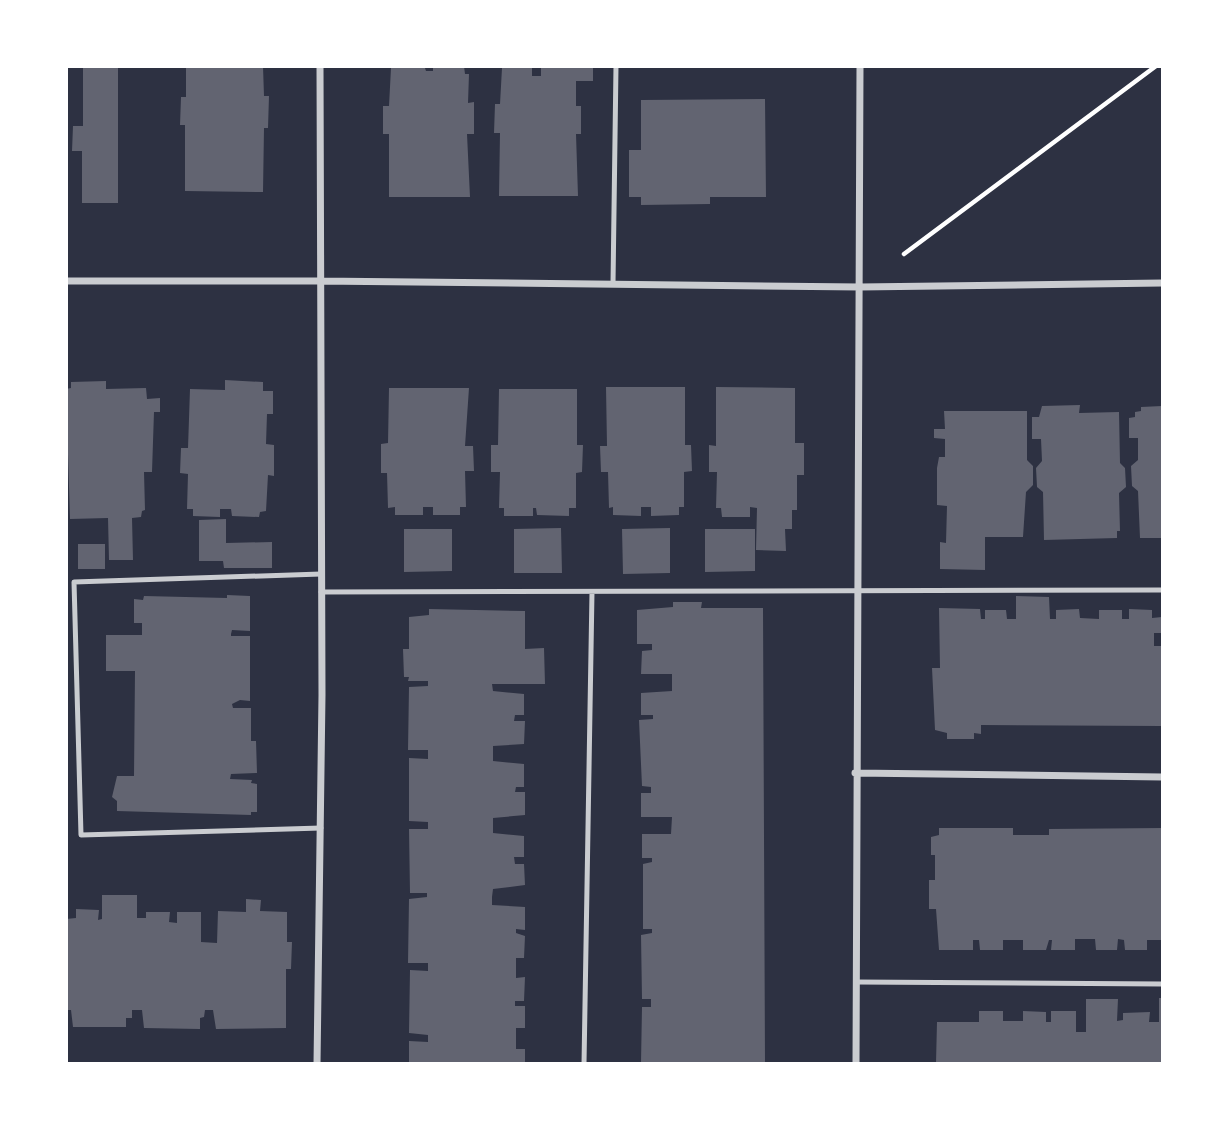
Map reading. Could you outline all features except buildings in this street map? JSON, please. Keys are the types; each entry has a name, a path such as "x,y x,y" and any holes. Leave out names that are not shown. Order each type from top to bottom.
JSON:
{"street":[{"path":"317,1063 321,828 320,66"},
{"path":"856,1063 855,773 860,66"},
{"path":"66,281 860,287 1163,283"},
{"path":"855,773 1163,777"}],"lane":[{"path":"613,284 616,66"},
{"path":"321,574 74,582 81,835 321,828"},
{"path":"321,592 1163,590"},
{"path":"584,1063 592,592"},
{"path":"856,982 1163,984"}],"path":[{"path":"860,287 1156,66"}]}
